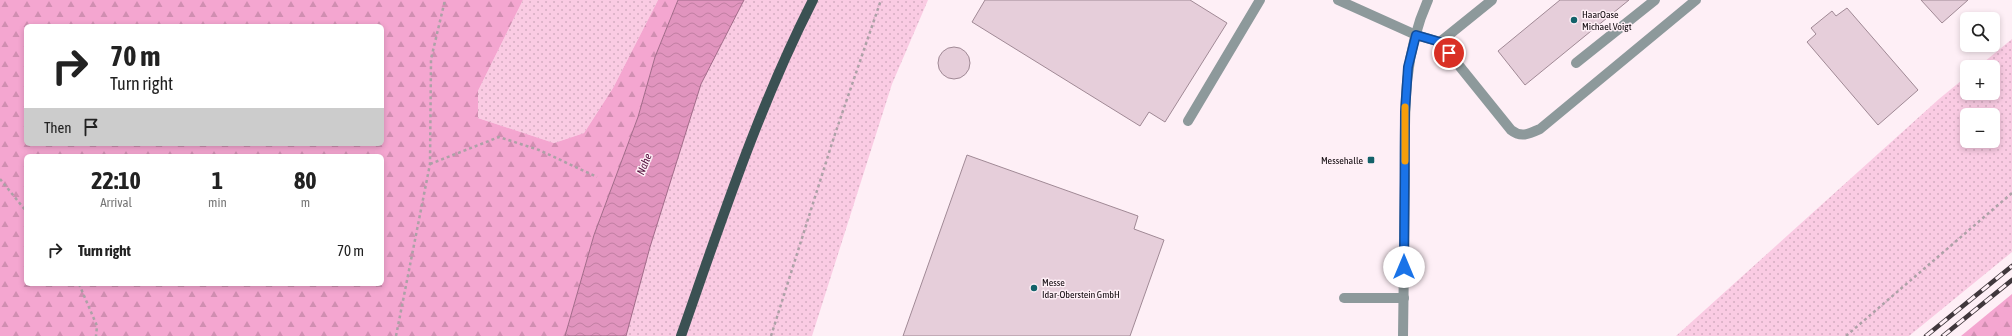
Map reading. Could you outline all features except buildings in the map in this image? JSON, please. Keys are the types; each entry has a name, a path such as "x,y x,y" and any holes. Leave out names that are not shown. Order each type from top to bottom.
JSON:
{"main road":[{"path":"681,336 749,143 789,46 813,0"}],"street":[{"path":"1188,121 1260,0"},
{"path":"1338,0 1416,35 1440,42 1511,130 1516,134 1528,134 1540,129 1696,0"},
{"path":"1403,336 1405,112 1408,67 1416,35 1428,0"},
{"path":"1440,42 1492,0"},
{"path":"1576,63 1656,0"},
{"path":"1344,298 1404,298"}],"path":[{"path":"396,336 430,164 431,59 445,0"},
{"path":"771,336 834,137 882,0"},
{"path":"430,164 499,137 539,150 597,177"},
{"path":"0,179 24,209"},
{"path":"1846,336 2012,194"},
{"path":"80,286 96,326 96,336"}],"shaded area":[{"path":"523,0 658,0 613,88 584,133 554,143 478,118 478,91"},
{"path":"744,0 928,0 892,84 812,336 626,336 650,247 701,84"},
{"path":"2012,39 2012,252 1909,336 1676,336 1960,82 1960,100 2000,100 2000,60 1986,60 1996,52 2000,52 2000,49"}],"green space":[{"path":"0,0 523,0 478,91 478,118 554,143 584,133 613,88 658,0 678,0 655,57 638,117 594,235 565,336 0,336"},
{"path":"2012,294 2012,336 1961,336"}],"water":[{"name":"Nahe","path":"678,0 744,0 701,84 650,247 626,336 565,336 594,235 638,117 655,57"}],"railway":[{"path":"1926,336 2012,266"},
{"path":"1943,336 2012,280"}],"slow traffic":[{"path":"1405,107 1405,161"}],"place":[{"name":"HaarOase Michael Voigt","path":"1574,20"},
{"name":"Messehalle","path":"1371,160"},
{"name":"Messe Idar-Oberstein GmbH","path":"1034,288"}],"route":[{"path":"1404,267 1405,112 1408,67 1416,35 1440,42 1449,53"}]}
